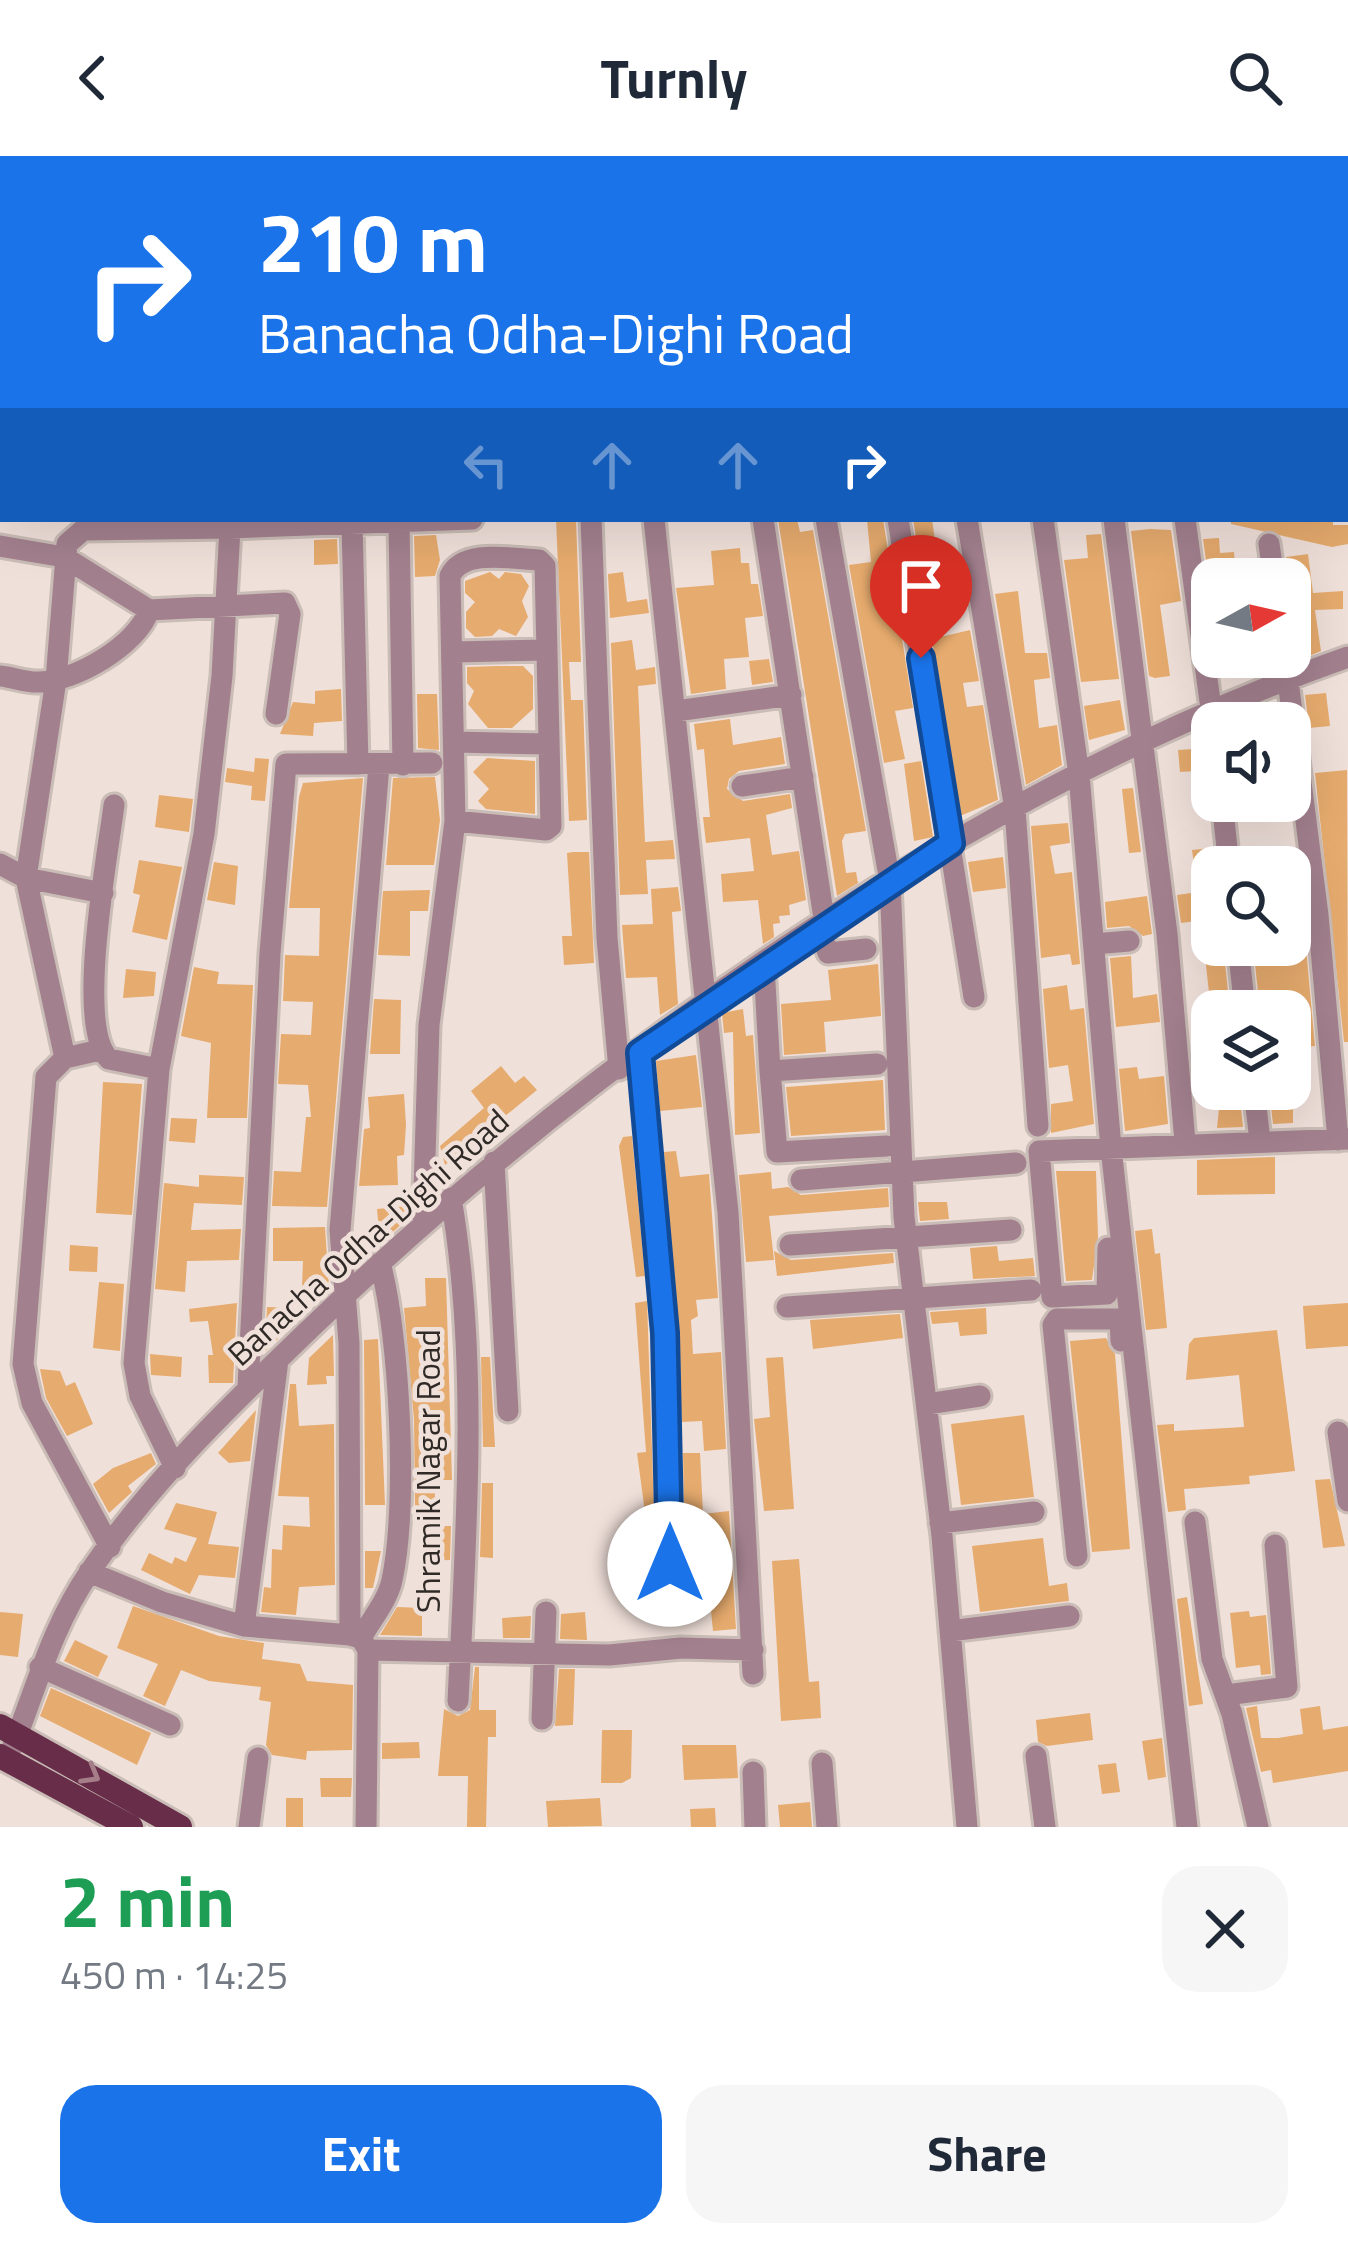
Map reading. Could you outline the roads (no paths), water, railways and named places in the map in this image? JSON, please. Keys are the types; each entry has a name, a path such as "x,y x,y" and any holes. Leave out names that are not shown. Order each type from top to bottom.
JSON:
{"main road":[{"path":"6,1744 130,1827"},
{"path":"6,1744 180,1827"}],"street":[{"path":"65,1058 26,878 56,680 67,544 83,530 417,522"},
{"path":"591,522 607,938 619,1069"},
{"path":"654,522 708,1002 735,1307 753,1674"},
{"path":"763,522 828,953 866,950"},
{"path":"827,522 890,882 907,1237 941,1530 967,1827"},
{"path":"898,522 974,997"},
{"path":"967,522 1015,809 1038,1126"},
{"path":"1042,522 1079,775 1094,944 1105,1148 1109,1289 1107,1294 1052,1297 1039,1151 1105,1148 1185,1142 1343,1140 1288,678"},
{"path":"1114,522 1167,934 1185,1142"},
{"path":"1185,522 1210,702"},
{"path":"399,523 403,765"},
{"path":"352,524 368,765 340,1230 366,1827"},
{"path":"175,1468 140,1396 134,1363 159,1069 204,834 227,606 230,528"},
{"path":"1269,544 1271,558"},
{"path":"0,546 64,557 149,610 285,603 290,614 276,714"},
{"path":"423,1223 429,1025 455,821 450,576 459,562 470,558 543,561 550,829 455,821"},
{"path":"0,676 56,680 117,649 145,623 149,610"},
{"path":"454,652 547,650"},
{"name":"Banacha Odha-Dighi Road","path":"1311,663 1348,657"},
{"name":"Banacha Odha-Dighi Road","path":"1236,702 1271,678"},
{"path":"676,712 791,695"},
{"name":"Banacha Odha-Dighi Road","path":"6,1744 89,1572 248,1388 451,1198 708,1002 951,843 1141,743 1191,725"},
{"path":"454,742 549,744"},
{"path":"248,1388 270,952 286,764 432,764"},
{"path":"742,786 803,777"},
{"path":"114,805 94,950 100,1050 110,1059 159,1069"},
{"path":"0,864 26,878 103,893"},
{"path":"1094,944 1129,941"},
{"path":"764,964 777,1152 887,1146"},
{"path":"100,1050 65,1058 46,1077 23,1364 32,1403 110,1547"},
{"path":"640,1053 665,1333 670,1564"},
{"path":"770,1071 877,1064"},
{"path":"1256,1110 1260,1141"},
{"path":"1105,1148 1187,1827"},
{"path":"494,1162 508,1411"},
{"path":"801,1180 1016,1163"},
{"name":"Shramik Nagar Road","path":"89,1572 162,1603 244,1625 460,1652 463,1334 451,1198"},
{"path":"790,1245 1011,1230"},
{"path":"360,1641 391,1586 396,1521 399,1430 392,1323 380,1263"},
{"path":"787,1306 914,1294 1031,1290"},
{"path":"1076,1556 1053,1325 1058,1319 1120,1319 1123,1373 1131,1393 1138,1393"},
{"path":"244,1625 278,1360"},
{"path":"927,1403 980,1396"},
{"path":"1338,1432 1348,1501"},
{"path":"941,1530 1034,1517"},
{"path":"1195,1522 1212,1659 1226,1695 1258,1827"},
{"path":"1226,1695 1287,1687 1275,1545"},
{"path":"542,1719 546,1612"},
{"path":"950,1631 1069,1616"},
{"path":"458,1701 460,1652 753,1650"},
{"path":"40,1667 170,1725"},
{"path":"1036,1756 1045,1827"},
{"path":"249,1827 258,1758"},
{"path":"822,1763 827,1827"},
{"path":"753,1772 755,1827"}]}
